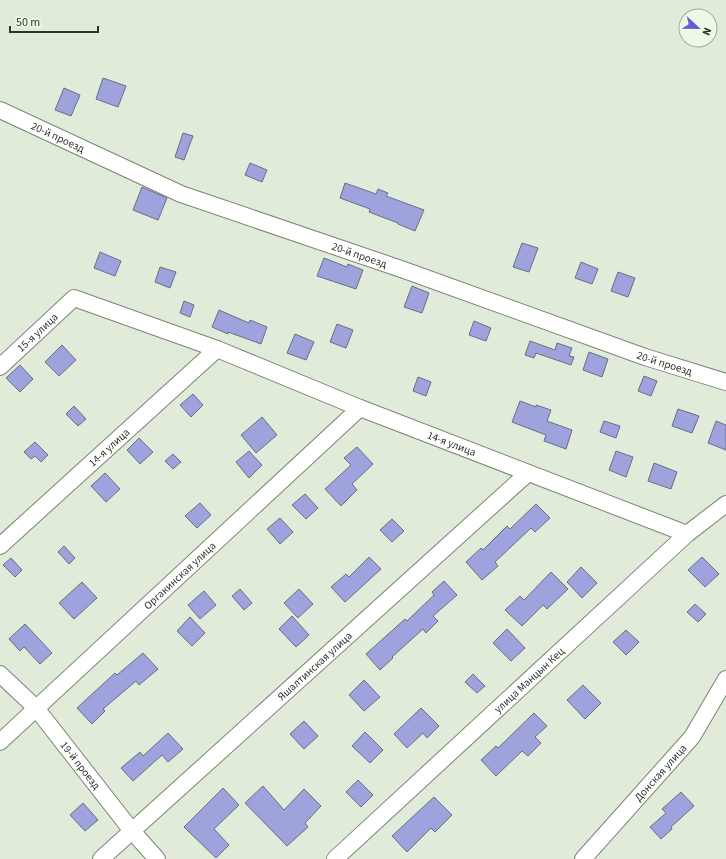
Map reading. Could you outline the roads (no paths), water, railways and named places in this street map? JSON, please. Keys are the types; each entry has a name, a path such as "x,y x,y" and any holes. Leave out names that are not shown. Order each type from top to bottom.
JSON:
{"street":[{"name":"20-й проезд","path":"0,110 181,194 404,270 645,356 726,382"},
{"name":"14-я улица","path":"74,298 217,349 360,408 687,534"},
{"name":"15-я улица","path":"0,367 74,298"},
{"name":"14-я улица","path":"0,546 217,349"},
{"name":"Оргакинская улица","path":"0,742 360,408"},
{"name":"Яшалтинская улица","path":"101,859 528,473"},
{"name":"улица Манцын Кец","path":"335,859 687,534 726,504"},
{"name":"19-й проезд","path":"0,674 36,708 132,831 157,859"},
{"name":"Донская улица","path":"583,859 692,737 726,679"}]}
